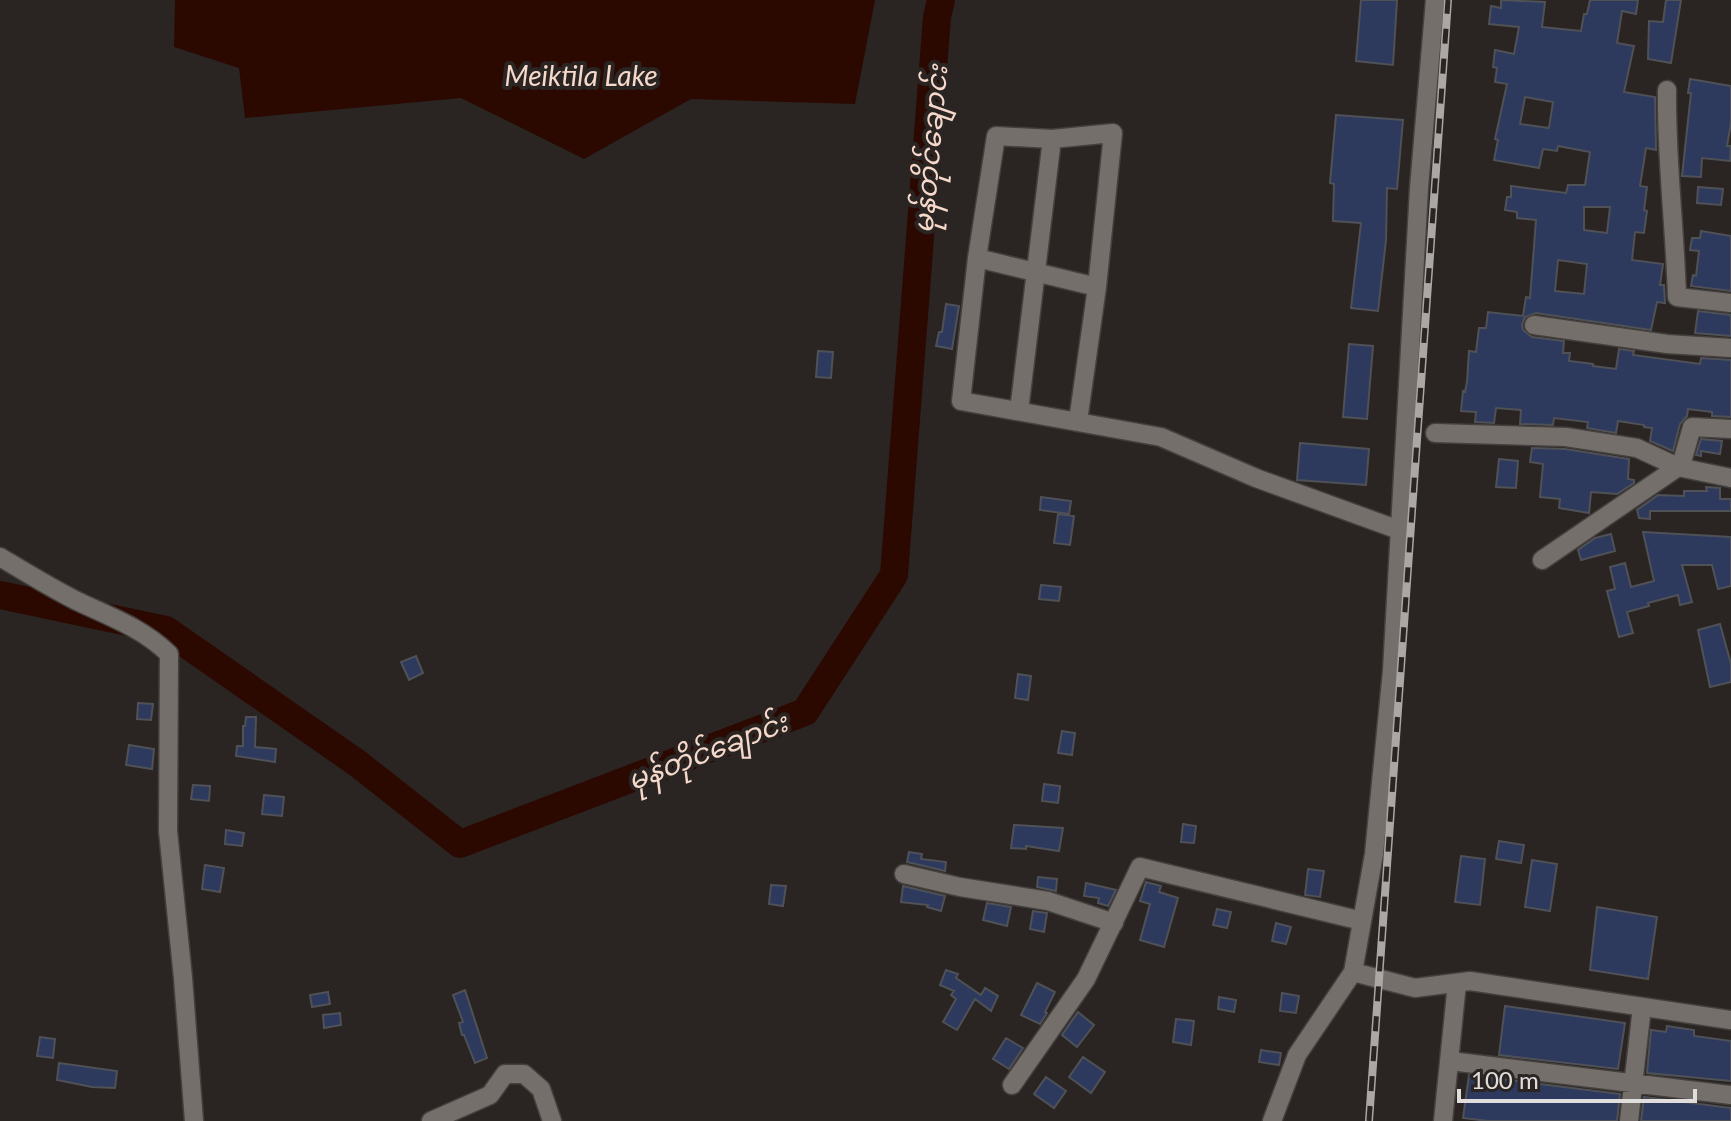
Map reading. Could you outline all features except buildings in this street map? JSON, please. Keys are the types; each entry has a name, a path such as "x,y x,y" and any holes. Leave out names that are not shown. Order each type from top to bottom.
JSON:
{"street":[{"path":"1272,1121 1297,1055 1353,972 1374,854 1390,686 1419,188 1435,0"},
{"path":"1667,90 1666,138 1676,230 1677,297 1731,303"},
{"path":"1078,421 1097,287 1113,133 1052,139 996,136 977,258 961,401 1161,437 1256,478 1399,530"},
{"path":"1019,411 1052,139"},
{"path":"977,258 1097,287"},
{"path":"1534,325 1667,344 1731,348"},
{"path":"1542,560 1678,467 1692,427 1731,429"},
{"path":"1435,433 1566,437 1637,448 1678,467 1731,478"},
{"path":"0,557 76,601 131,625 151,637 169,654 168,831 194,1121"},
{"path":"1012,1085 1086,979 1140,867 1362,921"},
{"path":"904,874 960,887 1048,901 1114,923"},
{"path":"1353,972 1415,988 1470,981 1731,1020"},
{"path":"1443,1121 1457,983"},
{"path":"1629,1121 1642,1007"},
{"path":"1450,1061 1731,1095"},
{"path":"431,1121 490,1095 505,1074 524,1074 541,1089 552,1121"}],"water":[{"name":"Meiktila Lake","path":"175,0 875,0 855,104 691,99 584,159 461,98 245,118 239,68 174,47"}],"waterway":[{"name":"မုန်တိုင်ချောင်း","path":"0,595 166,630 357,763 460,844 805,712 894,575 937,17 941,0"}],"railway":[{"path":"1369,1121 1448,0"}]}
